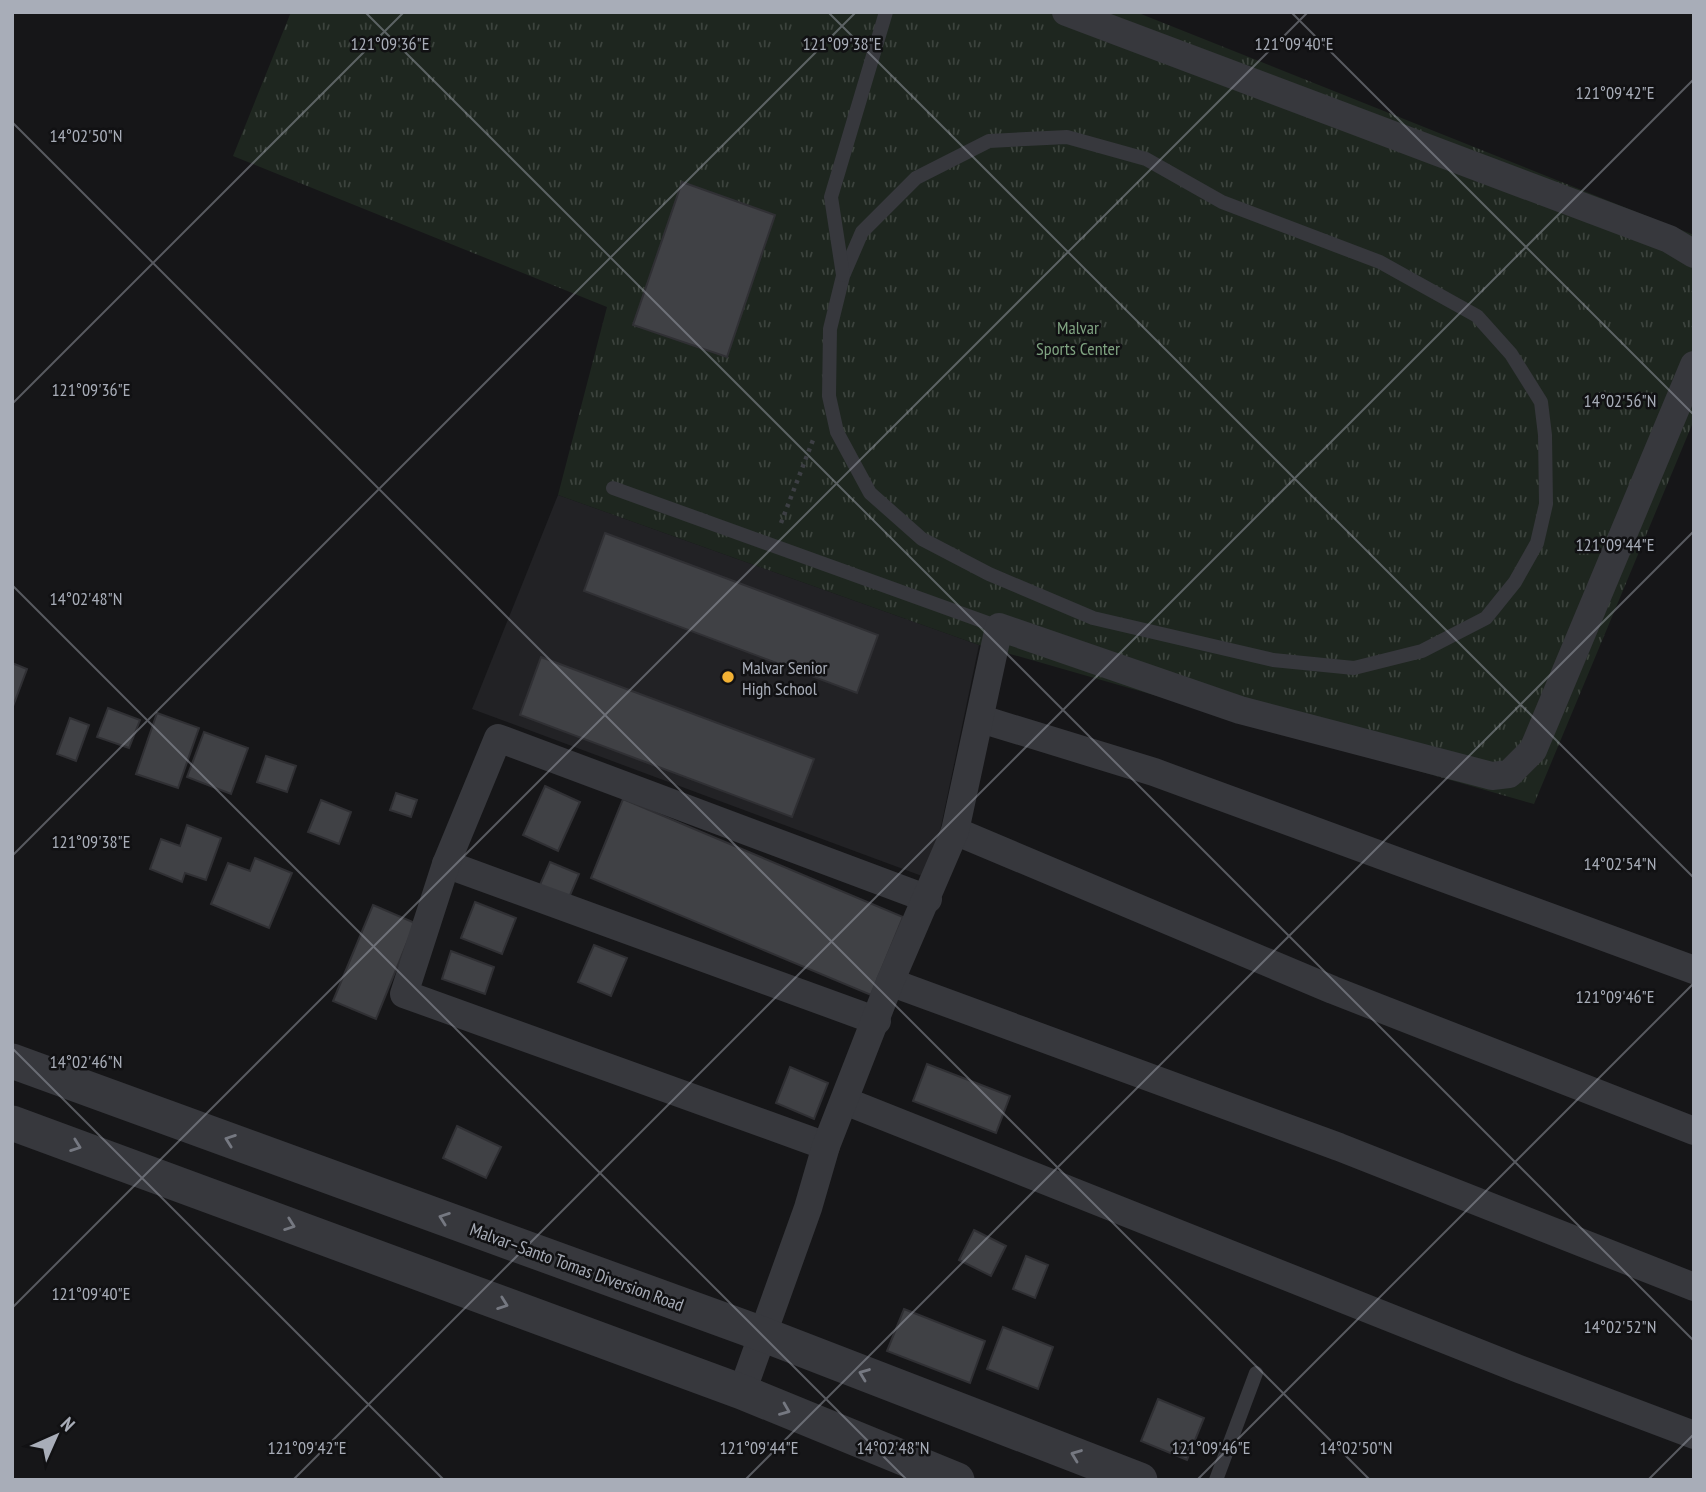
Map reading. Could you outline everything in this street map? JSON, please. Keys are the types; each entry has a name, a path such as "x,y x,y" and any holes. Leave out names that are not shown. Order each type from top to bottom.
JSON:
{"street":[{"path":"1066,12 1669,239 1694,254"},
{"path":"742,1392 808,1208 826,1146 890,982 928,900 955,831 999,627 1240,710 1492,776 1509,774 1534,750 1694,365"},
{"path":"981,719 1154,772 1694,970"},
{"path":"826,1146 404,994 446,864 498,738 928,900"},
{"path":"955,831 1333,990 1694,1131"},
{"path":"446,864 877,1021"},
{"path":"890,982 1339,1147 1694,1287"},
{"name":"Malvar–Santo Tomas Diversion Road","path":"12,1061 762,1334 1140,1480"},
{"path":"845,1101 1506,1364 1694,1435"},
{"path":"12,1123 742,1392 957,1480"}],"lane":[{"path":"843,276 831,197 886,12"},
{"path":"1067,138 1146,159 1222,202 1380,262 1477,316 1511,354 1541,402 1545,435 1546,504 1537,543 1515,582 1486,618 1422,651 1354,668 1273,660 1093,618 989,574 922,538 870,494 837,432 829,396 830,329 843,276 862,232 916,178 989,141 1067,138"},
{"path":"613,488 999,627"},
{"path":"1216,1480 1256,1373"}],"path":[{"path":"773,545 829,396"}],"shaded area":[{"name":"Malvar Senior High School","path":"558,495 979,645 930,879 472,709"}],"green space":[{"name":"Malvar Sports Center","path":"291,12 1136,12 1694,235 1694,420 1534,804 979,645 558,495 607,307 233,156"}],"building":[{"path":"682,182 775,215 727,357 633,325"},
{"path":"605,533 878,635 857,693 584,591"},
{"path":"541,657 814,759 792,817 520,715"},
{"path":"12,663 27,669 12,709"},
{"path":"108,708 140,720 129,748 97,737"},
{"path":"157,713 199,728 178,788 136,774"},
{"path":"70,718 89,725 76,761 57,754"},
{"path":"204,732 248,748 231,794 187,777"},
{"path":"266,756 296,766 287,792 257,782"},
{"path":"545,786 580,802 558,851 523,835"},
{"path":"396,793 417,800 411,817 390,810"},
{"path":"623,799 903,917 871,995 591,878"},
{"path":"321,800 351,812 339,844 308,832"},
{"path":"187,825 221,838 206,880 185,873 182,882 150,869 161,839 180,846"},
{"path":"255,858 292,873 269,928 211,904 228,863 250,871"},
{"path":"550,862 579,874 568,900 539,887"},
{"path":"475,902 516,918 502,954 461,938"},
{"path":"373,905 415,923 376,1019 333,1001"},
{"path":"594,945 627,958 611,996 578,982"},
{"path":"451,951 494,967 485,994 442,979"},
{"path":"927,1064 1010,1096 996,1133 913,1101"},
{"path":"790,1067 828,1083 814,1119 776,1103"},
{"path":"457,1126 501,1147 486,1178 443,1158"},
{"path":"974,1230 1006,1246 991,1276 959,1260"},
{"path":"1026,1256 1048,1265 1035,1298 1013,1289"},
{"path":"904,1309 985,1341 970,1383 887,1351"},
{"path":"1003,1327 1053,1347 1038,1389 987,1369"},
{"path":"1158,1399 1204,1418 1187,1460 1141,1441"}],"place":[{"name":"Malvar Senior High School","path":"728,677"}]}
